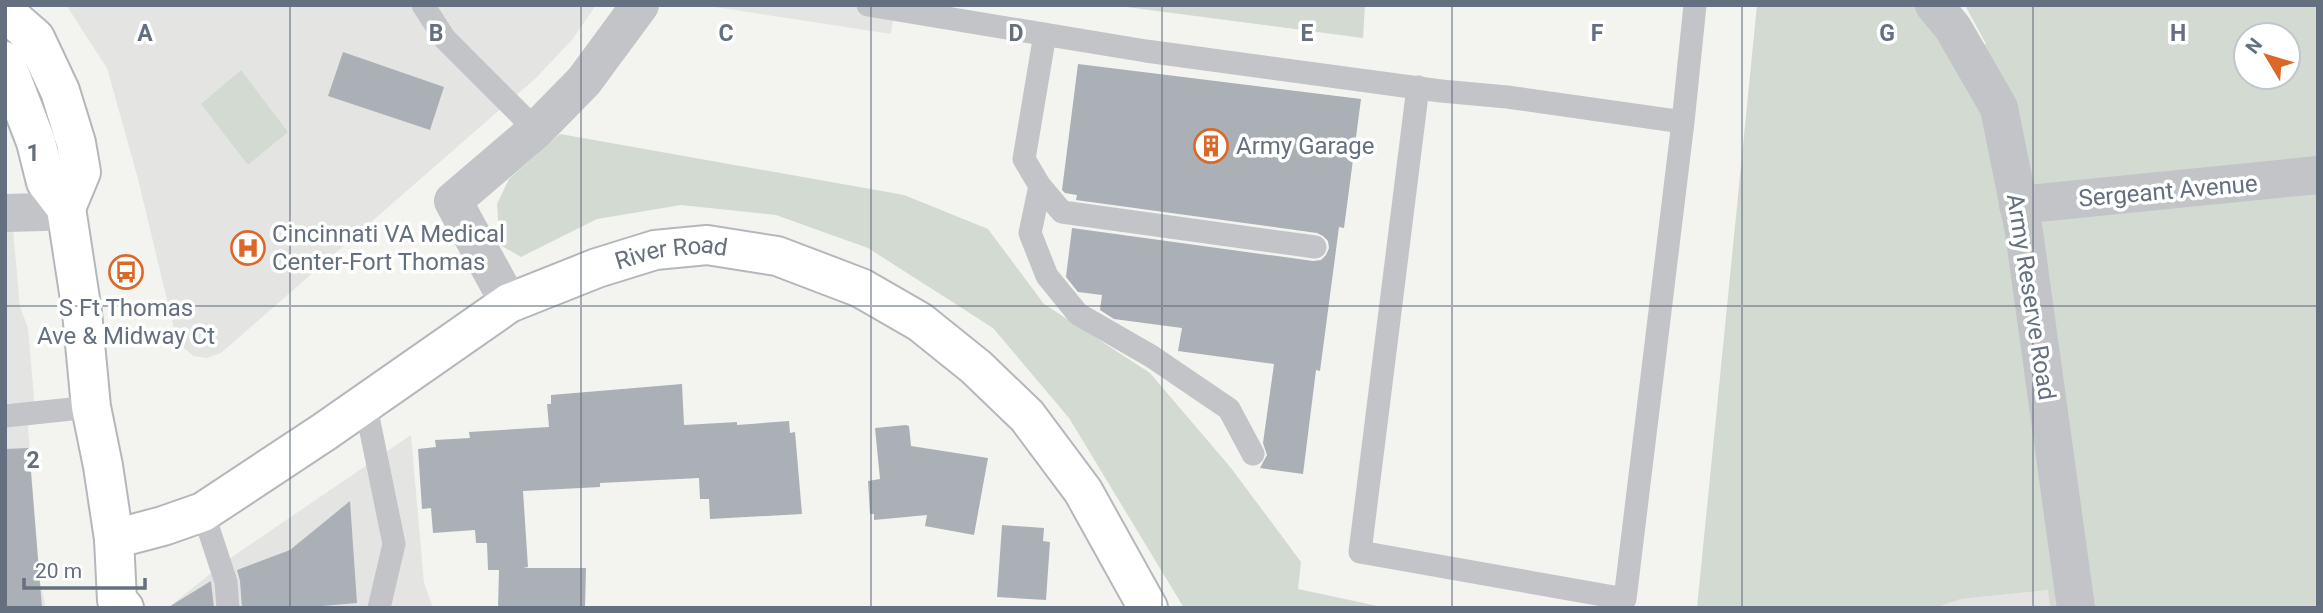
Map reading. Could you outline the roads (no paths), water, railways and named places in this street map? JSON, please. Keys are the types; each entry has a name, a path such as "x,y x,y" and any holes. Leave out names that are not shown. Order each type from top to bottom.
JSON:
{"street":[{"path":"509,303 453,201 536,130 584,81 640,5"},
{"name":"Army Reserve Road","path":"1934,5 1953,29 1999,108 2026,245 2076,608"},
{"path":"5,12 35,38 60,91 76,143 81,173 66,208"},
{"path":"5,61 36,142 46,182 66,208 82,312 91,407 114,539 117,605"},
{"name":"Sergeant Avenue","path":"2018,205 2318,175"},
{"path":"5,214 66,208"},
{"name":"River Road","path":"114,539 203,512 509,303 597,268 654,250 707,245 777,256 861,288 920,322 976,367 1027,416 1083,491 1148,608"}],"lane":[{"path":"423,5 445,39 536,130"},
{"path":"868,5 953,12 1045,34 1146,51 1683,122"},
{"path":"1418,87 1360,552 1625,599 1695,5"},
{"path":"1045,34 1024,159 1040,186 1062,212 1315,247"},
{"path":"1040,186 1030,233 1047,276 1078,314 1151,356 1229,409 1253,454"},
{"path":"365,402 394,544 379,608"},
{"path":"5,416 91,407"},
{"path":"203,512 226,582 228,608"}],"place":[{"name":"Army Garage","path":"1211,146"},
{"name":"Cincinnati VA Medical Center-Fort Thomas","path":"248,248"},
{"name":"S Ft Thomas Ave & Midway Ct","path":"126,272"}]}
